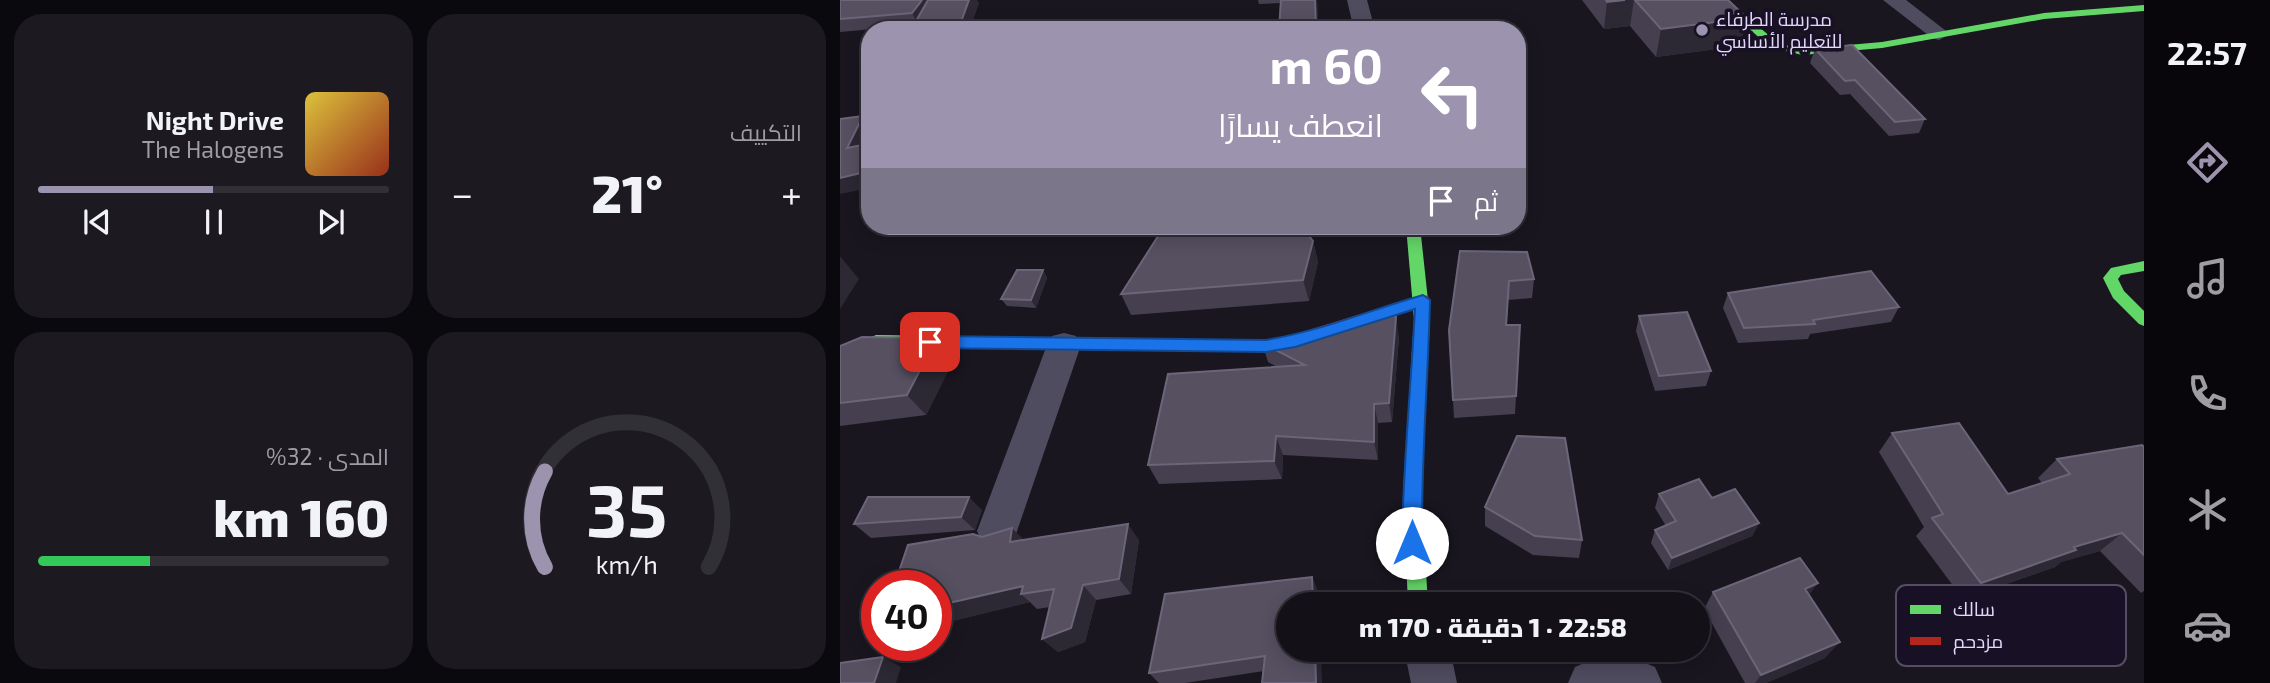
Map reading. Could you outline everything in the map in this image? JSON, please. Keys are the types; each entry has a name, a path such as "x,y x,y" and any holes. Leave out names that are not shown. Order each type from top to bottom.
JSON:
{"street":[{"path":"1357,0 1363,21"},
{"path":"1721,0 1730,4 1765,40 1779,49 1796,52 1939,34 2069,12 2144,8"},
{"path":"1893,0 1939,34"},
{"path":"1414,235 1423,300 1418,418 1412,477 1412,543 1417,592"},
{"path":"2144,266 2116,271 2110,278 2118,294 2144,320"},
{"path":"840,358 876,341 1266,346 1330,331 1423,300"},
{"path":"997,531 1064,345"},
{"path":"1430,662 1434,683"},
{"path":"1591,683 1626,678 1639,683"}],"building":[{"path":"840,0 922,0 912,13 840,19"},
{"path":"928,0 969,0 961,21 916,21"},
{"path":"1281,0 1315,0 1316,21 1280,21"},
{"path":"1635,0 1728,0 1747,18 1661,29"},
{"path":"1852,45 1925,119 1895,122 1855,80 1845,81 1815,49"},
{"path":"861,116 847,148 861,145 861,173 840,178 840,119"},
{"path":"1159,235 1308,235 1313,241 1303,280 1121,294"},
{"path":"1460,251 1527,252 1534,279 1509,281 1506,325 1520,325 1516,396 1453,400 1449,330"},
{"path":"1017,270 1043,270 1031,300 1001,299"},
{"path":"1871,271 1899,307 1813,320 1815,324 1744,328 1728,293"},
{"path":"1379,310 1396,317 1389,403 1374,404 1374,442 1276,436 1274,461 1148,465 1168,374 1305,365 1262,343 1290,338"},
{"path":"1687,312 1711,371 1659,376 1639,316"},
{"path":"862,337 937,338 907,395 840,403 840,346"},
{"path":"1959,423 2008,494 2070,474 2057,459 2142,445 2144,555 2122,533 2074,547 2076,550 1981,583 1932,518 1943,514 1892,433"},
{"path":"1517,436 1565,438 1582,540 1535,536 1485,507"},
{"path":"1699,479 1712,498 1735,489 1759,523 1672,558 1655,530 1676,521 1659,494"},
{"path":"868,497 969,497 961,517 854,524"},
{"path":"1128,524 1119,579 1083,585 1071,628 1042,639 1054,589 1021,594 1023,586 952,602 952,570 899,570 908,545 973,534 982,537 1012,528 1010,542"},
{"path":"1800,558 1818,583 1805,589 1840,642 1761,675 1713,592"},
{"path":"1312,577 1313,592 1276,592 1276,662 1315,662 1316,683 1262,683 1265,656 1149,673 1165,594"},
{"path":"882,661 874,683 840,683 840,663"}],"traffic: fast":[{"path":"1721,0 1774,45 1802,52 1882,45 2044,16 2144,8"},
{"path":"1414,235 1422,319 1412,492 1417,592"},
{"path":"2144,266 2116,271 2110,278 2118,294 2144,320"},
{"path":"840,358 876,341 1266,346 1285,343"}],"traffic: jam":[{"path":"1285,343 1423,300"}],"place":[{"name":"مدرسة الطرفاء للتعليم الأساسي","path":"1702,30"}],"route":[{"path":"930,342 1266,346 1295,341 1365,321 1423,300 1422,355 1412,477 1412,543"}]}
